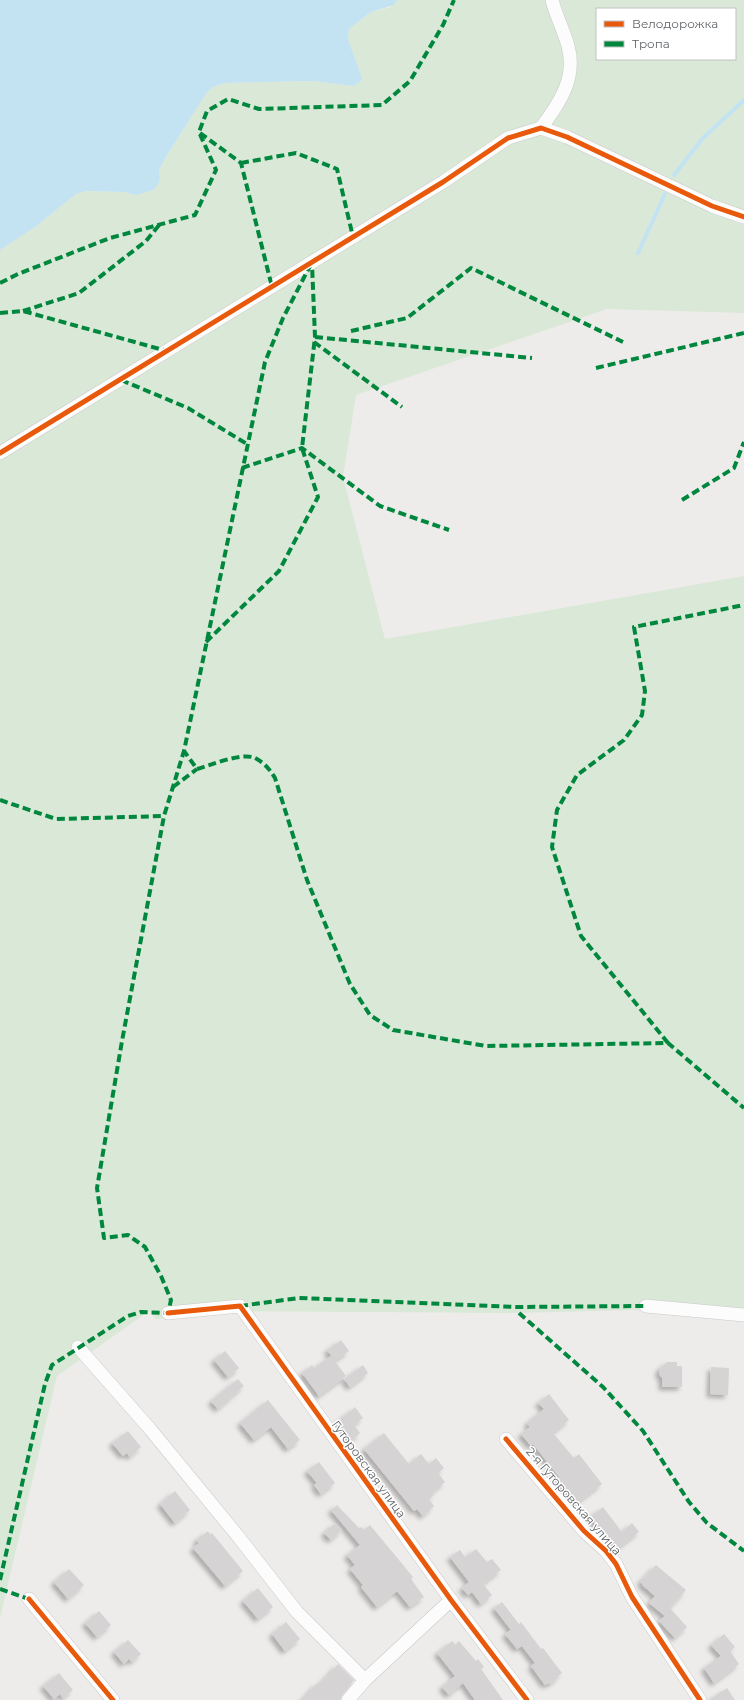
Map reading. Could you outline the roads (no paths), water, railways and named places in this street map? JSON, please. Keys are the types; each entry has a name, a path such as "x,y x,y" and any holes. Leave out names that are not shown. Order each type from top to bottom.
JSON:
{"street":[{"path":"541,128 556,107 568,84 570,69 569,47 557,18 552,0"},
{"path":"0,453 443,182 508,138 541,128 567,137 712,206 744,217"},
{"name":"Гуторовская улица","path":"168,1313 240,1306 451,1600 528,1700"},
{"path":"646,1306 744,1315"},
{"path":"78,1347 150,1429 237,1535 297,1612 365,1680"},
{"name":"2-я Гуторовская улица","path":"506,1438 584,1531 606,1551 616,1564 632,1597 700,1700"},
{"path":"29,1599 113,1700"},
{"path":"348,1700 365,1680 451,1600"}],"water":[{"path":"0,0 397,0 394,5 371,12 349,29 348,39 362,78 360,82 353,86 313,81 225,83 213,87 207,92 169,152 159,170 160,179 158,184 153,190 137,195 124,192 86,191 76,194 35,227 0,250"}],"waterway":[{"path":"674,175 703,138 744,100"},
{"path":"638,253 665,194"}]}
